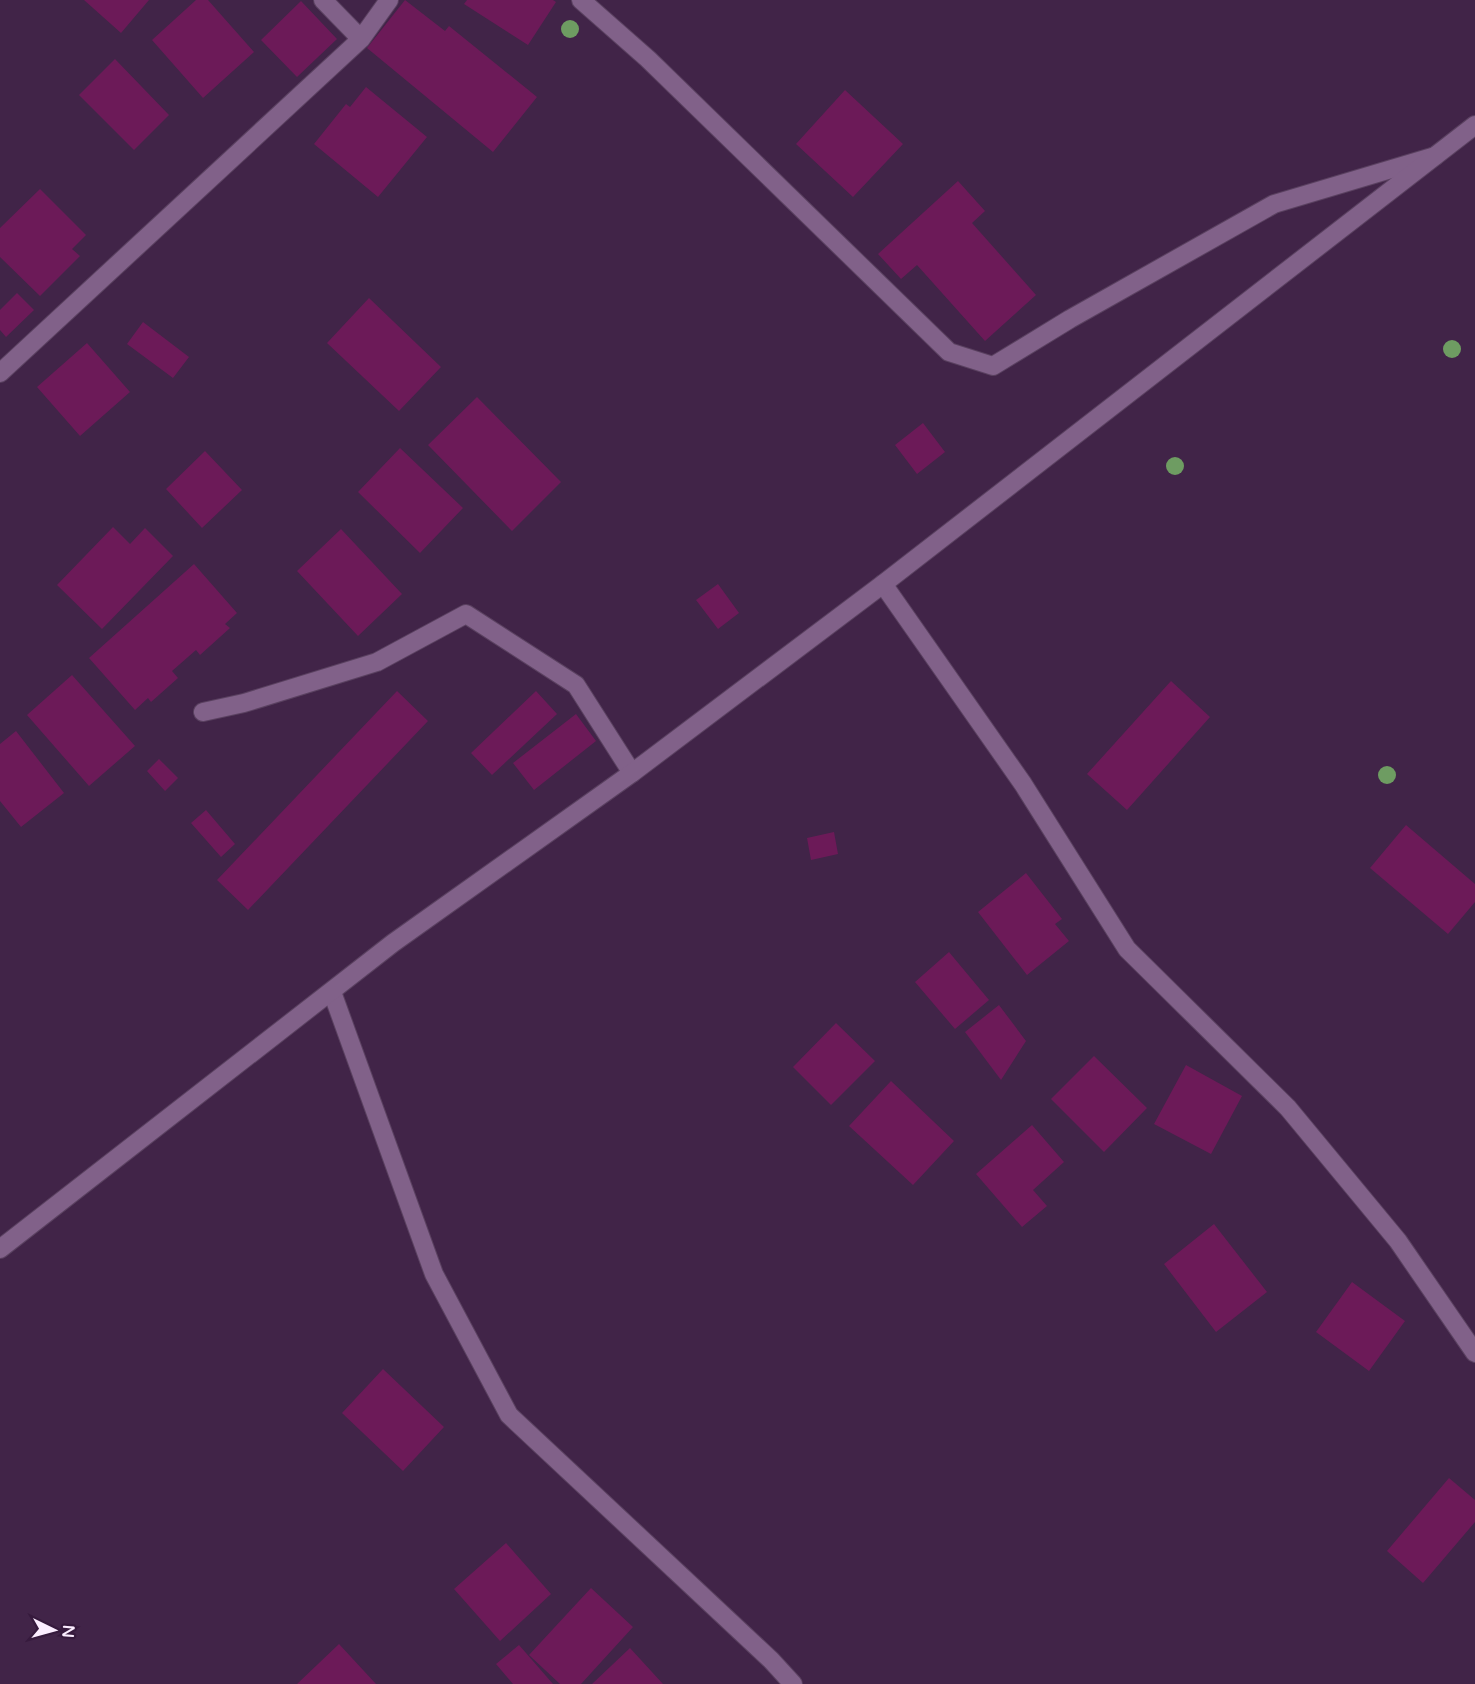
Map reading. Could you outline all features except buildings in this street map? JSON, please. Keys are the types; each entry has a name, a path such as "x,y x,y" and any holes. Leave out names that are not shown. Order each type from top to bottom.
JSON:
{"street":[{"path":"323,0 361,39"},
{"path":"0,373 361,39 389,0"},
{"path":"581,0 648,59 948,352 993,366 1070,319 1274,204 1438,155"},
{"path":"0,1249 393,943 632,773 883,584 1475,125"},
{"path":"883,584 1023,784 1127,949 1288,1108 1398,1241 1475,1353"},
{"path":"203,712 244,703 377,662 466,614 576,685 632,773"},
{"path":"332,992 434,1274 509,1415 771,1660 793,1684"}]}
